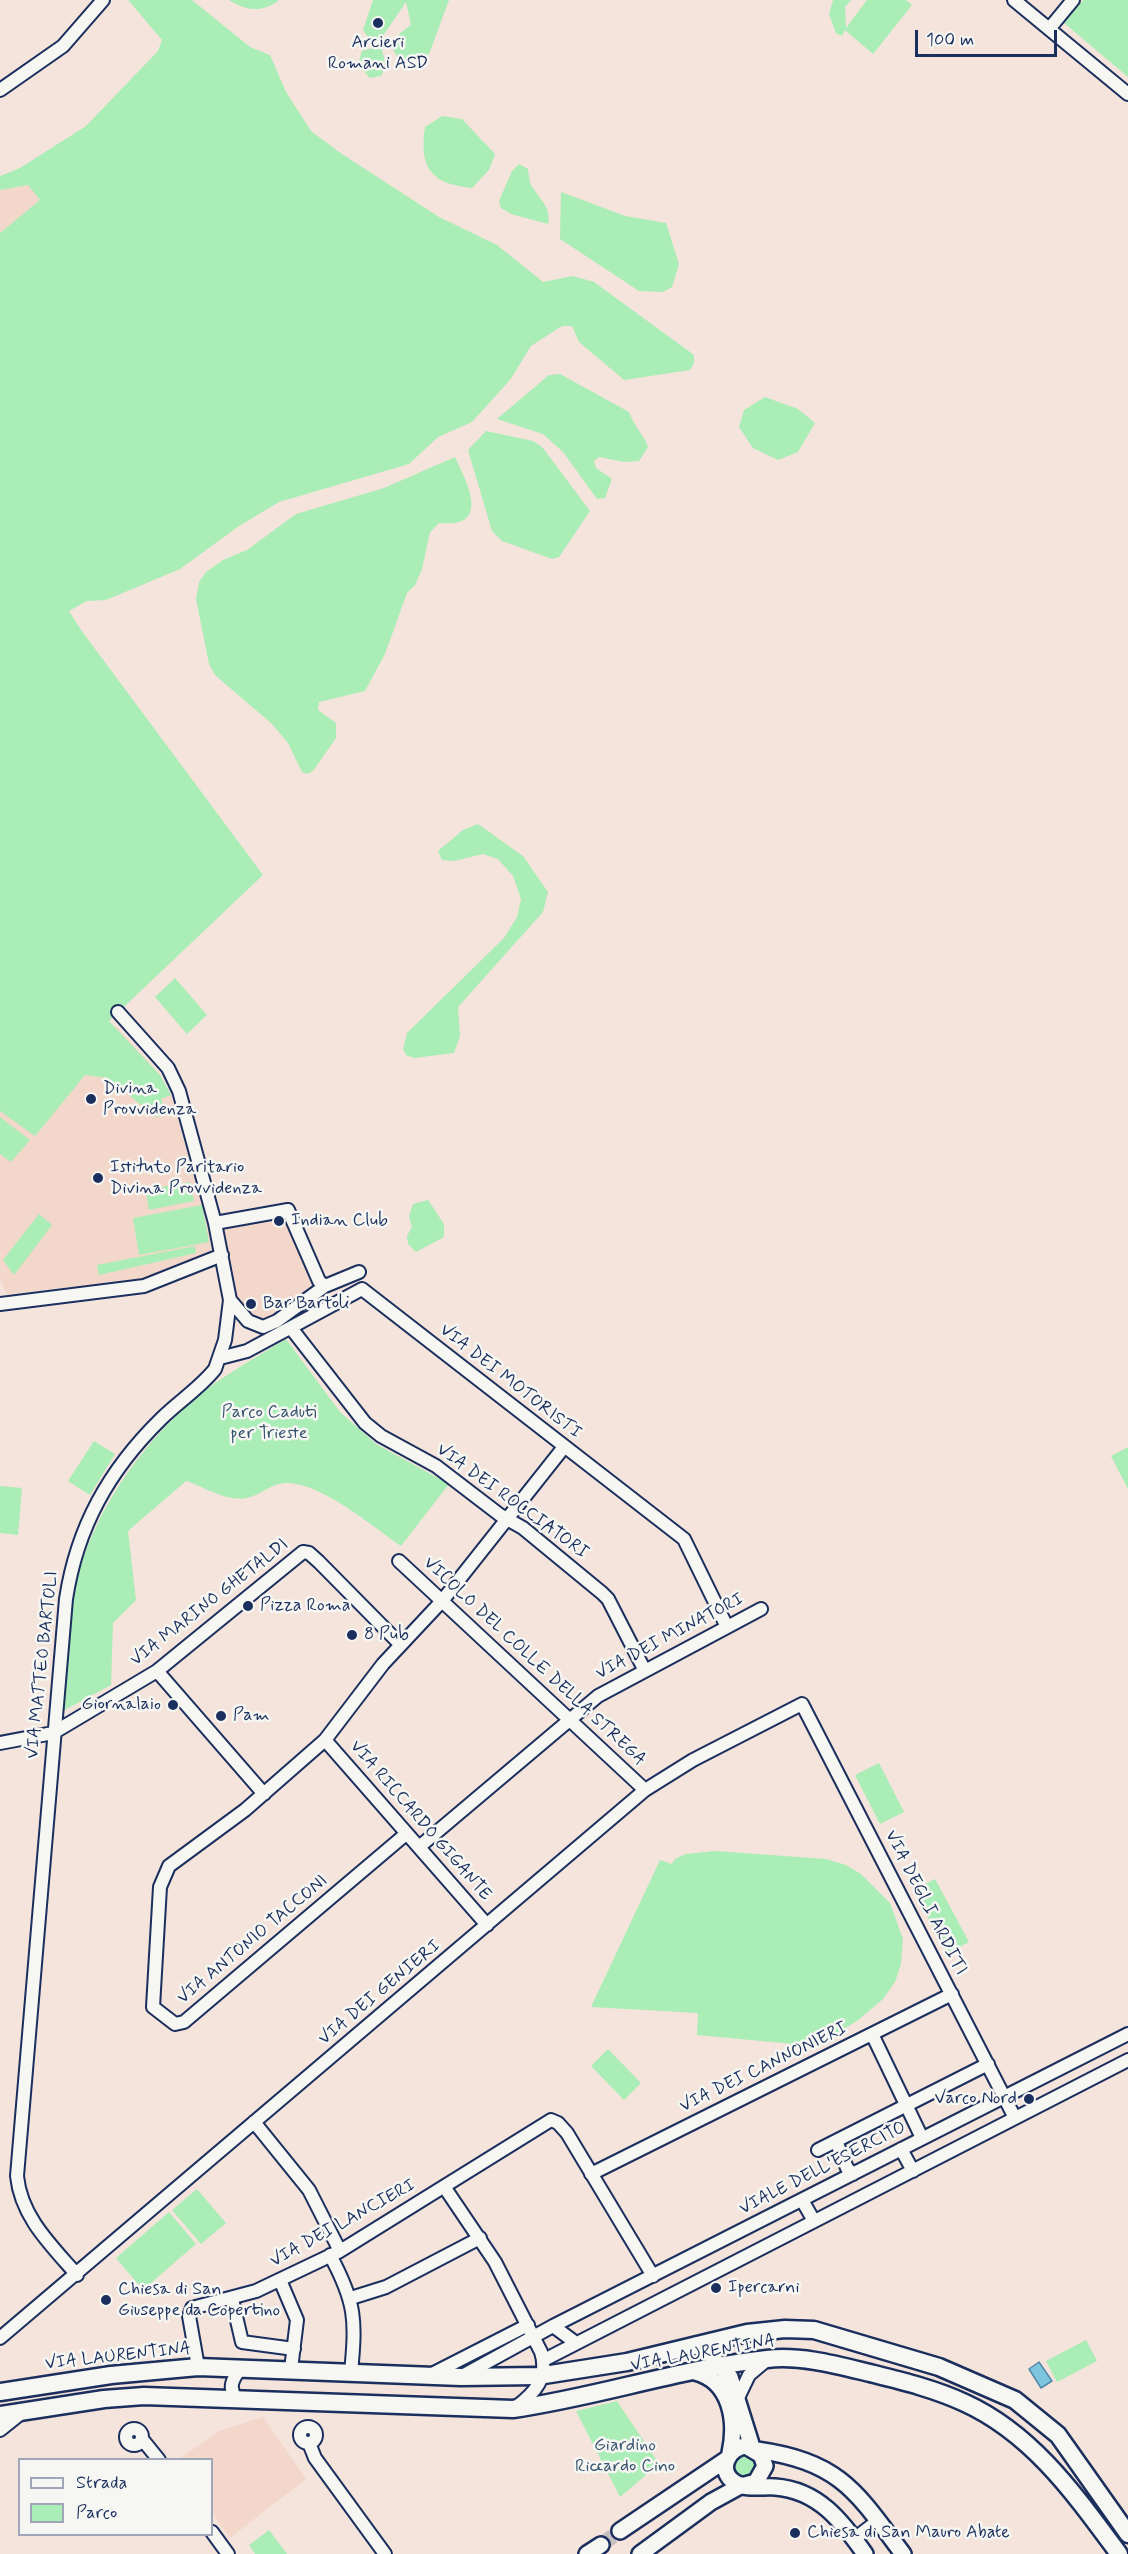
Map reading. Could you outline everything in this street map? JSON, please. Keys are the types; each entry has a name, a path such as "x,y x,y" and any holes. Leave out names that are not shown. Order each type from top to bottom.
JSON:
{"main road":[{"name":"VIA LAURENTINA","path":"0,2392 111,2375 198,2367 460,2377 627,2362 757,2331 814,2330 939,2367 996,2389 1029,2409 1058,2435 1128,2534"},
{"name":"VIA LAURENTINA","path":"0,2415 144,2396 513,2409 565,2401 722,2367 768,2359 797,2359 846,2367 940,2392 974,2407 1003,2425 1037,2453 1119,2554"}],"street":[{"path":"0,90 63,46 103,0"},
{"path":"1014,0 1128,94"},
{"path":"1049,29 1073,0"},
{"name":"VIA MATTEO BARTOLI","path":"77,2275 29,2217 22,2202 17,2176 53,1732 67,1590 78,1546 95,1503 109,1479 144,1436 205,1380 220,1358 230,1300 215,1223 179,1091 168,1068 118,1012"},
{"path":"215,1223 288,1210 319,1281 325,1286"},
{"path":"0,1304 144,1286 222,1255"},
{"path":"230,1300 248,1321 257,1326 266,1326 325,1286 359,1272"},
{"name":"VIA DEI MOTORISTI","path":"220,1358 247,1351 362,1289 684,1539 727,1627"},
{"name":"VIA DEI ROCCIATORI","path":"291,1328 365,1423 381,1436 436,1466 507,1517 609,1599 644,1670"},
{"path":"157,1671 264,1794 325,1740 400,1644 442,1601 564,1447"},
{"name":"VIA MARINO GHETALDI","path":"0,1743 53,1732 157,1671 303,1552 309,1553 400,1644"},
{"name":"VICOLO DEL COLLE DELLA STREGA","path":"399,1561 645,1790"},
{"name":"VIA DEI MINATORI","path":"419,1847 606,1690 761,1609"},
{"name":"VIA DEI GENIERI","path":"0,2338 77,2275 645,1790 676,1769 802,1704"},
{"name":"VIA DEGLI ARDITI","path":"802,1704 1015,2118"},
{"name":"VIA RICCARDO GIGANTE","path":"325,1740 487,1926"},
{"name":"VIA ANTONIO TACCONI","path":"264,1794 172,1863 160,1887 151,2001 154,2009 177,2024 186,2020 406,1834"},
{"name":"VIA DEI CANNONIERI","path":"591,2174 952,1994"},
{"path":"872,2034 922,2139"},
{"name":"VIALE DELL'ESERCITO","path":"460,2377 553,2326 1128,2034"},
{"path":"513,2409 533,2394 543,2368 576,2343 1128,2060"},
{"path":"818,2150 988,2064"},
{"name":"VIA DEI LANCIERI","path":"198,2367 189,2311 192,2308 232,2299 280,2280 335,2253 445,2188 551,2120 558,2123 567,2133 591,2174"},
{"path":"254,2122 309,2190 335,2253 351,2298 354,2326 351,2373"},
{"path":"836,2141 847,2168 853,2174"},
{"path":"901,2149 912,2171"},
{"path":"591,2174 653,2276"},
{"path":"445,2188 480,2238 528,2325 543,2368"},
{"path":"802,2200 814,2221"},
{"path":"351,2298 386,2287 480,2238"},
{"path":"280,2280 296,2316 291,2369"},
{"path":"232,2299 242,2342 294,2349"},
{"path":"428,2376 528,2325"},
{"path":"553,2326 576,2343"},
{"path":"640,2554 711,2502 743,2485 756,2482 764,2472 764,2460 754,2449 733,2384 722,2367 696,2345"},
{"path":"737,2400 749,2376 768,2359"},
{"path":"237,2399 231,2390 231,2383 241,2368"},
{"path":"695,2372 714,2379 724,2392 732,2426 726,2471 729,2477 743,2485 782,2488 810,2497 832,2512 865,2554"},
{"path":"0,2430 12,2419 30,2410"},
{"path":"142,2439 157,2458"},
{"path":"309,2443 315,2458 385,2554"},
{"path":"620,2531 740,2447 798,2458 824,2468 850,2487 879,2520 903,2554"},
{"path":"854,2539 879,2520"},
{"path":"213,2533 228,2554"},
{"path":"587,2554 601,2545"}],"shaded area":[{"path":"28,185 40,200 0,233 0,190"},
{"name":"Istituto Paritario Divina Provvidenza","path":"116,1026 160,1075 171,1095 214,1249 154,1277 7,1294 0,1280 0,1092"},
{"path":"286,1212 320,1287 272,1319 257,1323 233,1299 218,1225"},
{"path":"263,2417 306,2479 230,2538 213,2514 213,2458 180,2458 219,2431"}],"green space":[{"path":"128,0 192,0 250,47 270,55 286,92 311,131 339,152 439,217 497,245 543,282 573,276 594,282 694,355 694,363 690,370 624,380 579,342 572,326 562,326 531,346 510,380 472,422 438,437 409,464 279,502 239,526 180,569 106,600 87,601 69,611 263,875 109,1021 160,1075 171,1095 161,1099 166,1114 156,1117 108,1078 85,1075 35,1136 0,1111 0,233 40,200 28,185 0,190 0,176 20,168 86,126 158,51 162,40"},
{"path":"229,0 279,0 267,7 254,9"},
{"path":"373,0 449,0 429,54 403,69 393,49 400,33 411,25 406,2 376,46 382,49 386,67 381,76 370,78 358,65 362,51 375,47 363,30"},
{"path":"833,0 851,0 845,7 846,28 867,0 906,0 912,5 873,54 845,30 842,36 836,33 829,14"},
{"path":"1083,0 1128,0 1128,77 1064,23"},
{"path":"442,116 462,119 495,154 489,170 472,188 446,182 430,171 426,163 425,127"},
{"path":"519,164 528,169 532,186 547,209 548,224 511,214 501,208 499,201 512,171"},
{"path":"561,192 625,216 666,223 679,264 672,287 663,292 639,291 560,239"},
{"path":"560,374 629,412 648,447 639,461 624,462 599,457 594,461 596,468 612,479 605,498 597,499 563,452 543,434 497,419 549,375"},
{"path":"765,397 798,409 815,423 798,452 778,460 753,448 739,427 744,410"},
{"path":"486,431 533,441 543,448 590,511 559,557 552,559 502,541 492,531 468,450"},
{"path":"455,457 470,493 471,511 467,518 459,522 439,523 430,532 422,569 415,585 407,593 385,654 365,691 319,702 318,710 336,723 336,738 313,771 307,774 302,772 288,743 272,724 215,675 209,664 196,599 199,582 206,572 223,560 247,550 296,514 384,488"},
{"path":"478,824 523,856 548,892 543,912 458,1007 460,1036 454,1053 414,1058 406,1055 403,1049 407,1033 504,938 517,917 521,899 513,876 498,859 483,854 454,861 442,860 438,851 463,830"},
{"path":"175,978 207,1015 187,1034 155,997"},
{"path":"0,1117 30,1140 11,1162 0,1154"},
{"path":"190,1182 194,1201 149,1210 146,1190"},
{"path":"428,1200 444,1224 444,1237 416,1252 408,1244 407,1236 412,1227 409,1216 413,1204"},
{"path":"202,1205 209,1242 139,1255 133,1218"},
{"path":"39,1214 52,1225 14,1275 3,1260"},
{"path":"195,1246 196,1253 99,1275 97,1265"},
{"name":"Parco Caduti per Trieste","path":"286,1339 340,1412 376,1444 449,1484 401,1546 330,1497 299,1484 280,1484 252,1497 240,1499 224,1496 186,1481 128,1531 136,1600 113,1623 111,1685 63,1711 71,1612 79,1571 88,1545 113,1494 146,1449 184,1408 220,1379"},
{"path":"94,1441 115,1454 90,1495 68,1481"},
{"path":"1128,1447 1128,1489 1111,1456"},
{"path":"0,1486 22,1488 18,1535 0,1533"},
{"path":"879,1763 904,1812 880,1824 855,1775"},
{"path":"715,1851 826,1859 846,1865 861,1874 890,1903 903,1939 901,1964 895,1982 883,1999 857,2021 815,2046 697,2035 698,2013 591,2007 660,1860 672,1864 675,1859 686,1854"},
{"path":"935,1879 969,1942 947,1953 913,1890"},
{"path":"608,2049 641,2083 624,2100 591,2066"},
{"path":"197,2189 226,2223 201,2244 172,2210"},
{"path":"169,2212 196,2244 143,2290 116,2258"},
{"path":"1086,2340 1097,2361 1057,2382 1046,2361"},
{"path":"372,2380 522,2382 522,2386 372,2384"},
{"name":"Giardino Riccardo Cino","path":"617,2401 659,2464 620,2497 576,2411"},
{"path":"744,2453 753,2457 757,2466 753,2475 744,2479 735,2475 731,2466 735,2457"},
{"path":"269,2530 287,2554 255,2554 249,2545"}],"water":[{"path":"1039,2362 1052,2381 1041,2388 1029,2369"}],"tunnel":[{"path":"601,2545 620,2531"}],"place":[{"name":"Arcieri Romani ASD","path":"378,23"},
{"name":"Divina Provvidenza","path":"91,1099"},
{"name":"Istituto Paritario Divina Provvidenza","path":"98,1178"},
{"name":"Indian Club","path":"279,1221"},
{"name":"Bar Bartoli","path":"251,1304"},
{"name":"Pizza Roma","path":"248,1606"},
{"name":"8 Pub","path":"352,1635"},
{"name":"Giornalaio","path":"173,1705"},
{"name":"Pam","path":"221,1716"},
{"name":"Varco Nord","path":"1029,2099"},
{"name":"Ipercarni","path":"716,2288"},
{"name":"Chiesa di San Giuseppe da Copertino","path":"106,2300"},
{"name":"Chiesa di San Mauro Abate","path":"795,2533"}]}
